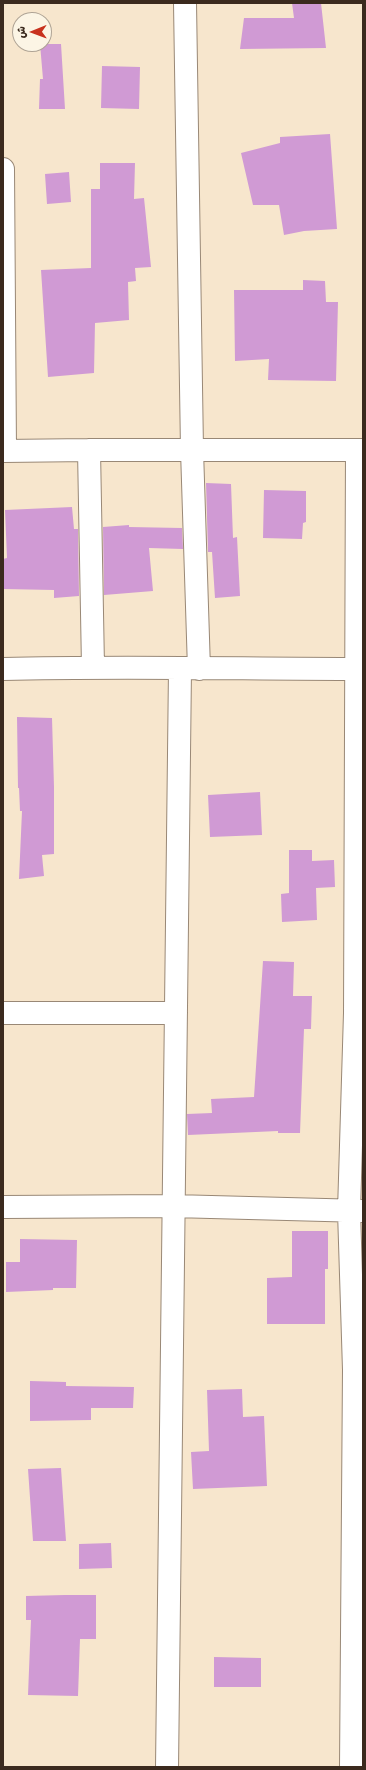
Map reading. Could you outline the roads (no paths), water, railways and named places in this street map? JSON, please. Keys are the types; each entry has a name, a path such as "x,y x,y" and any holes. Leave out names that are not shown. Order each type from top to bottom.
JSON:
{"street":[{"path":"167,1767 176,1013 189,669 192,450 185,3"},
{"path":"3,169 4,451 360,450 355,1013 356,1211 359,1370 358,1631 351,1767"},
{"path":"89,450 93,667"},
{"path":"3,669 93,667 189,669 359,668"},
{"path":"3,1013 176,1013"},
{"path":"3,1207 173,1206 356,1211"}]}
